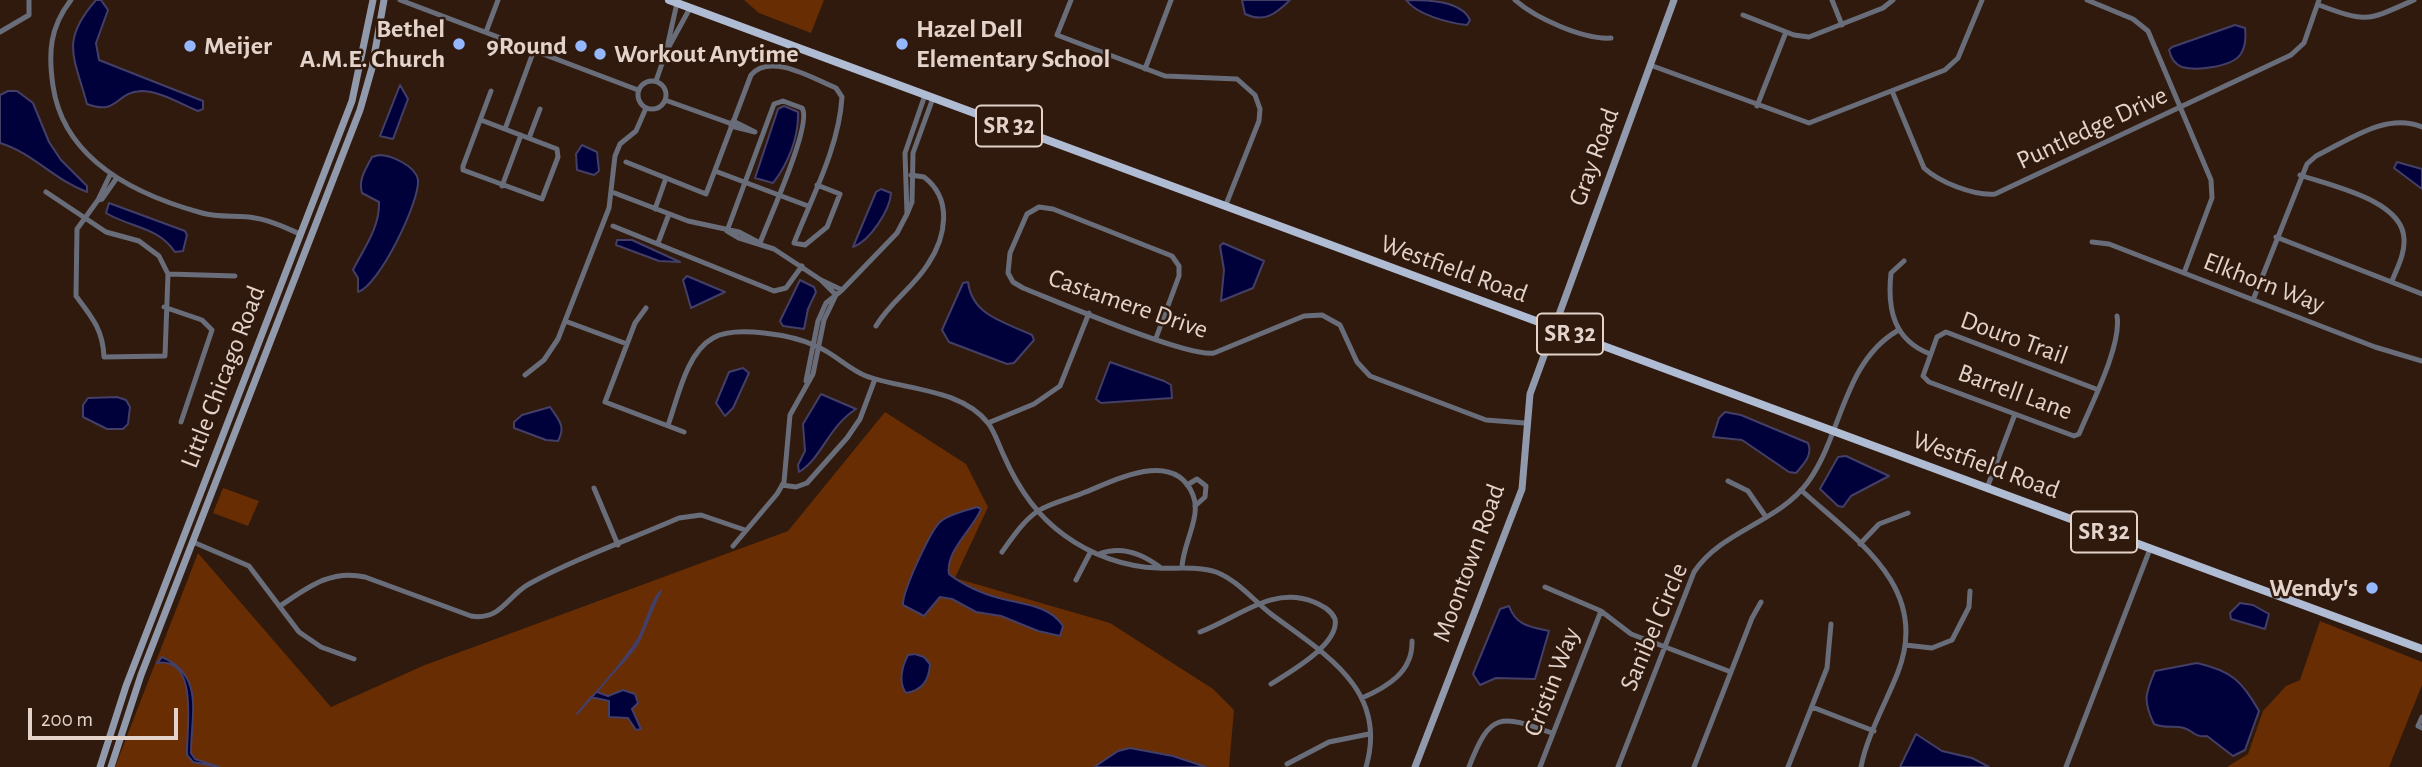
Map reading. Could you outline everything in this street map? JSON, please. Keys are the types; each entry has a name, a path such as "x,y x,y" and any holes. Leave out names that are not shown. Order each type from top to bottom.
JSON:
{"main road":[{"name":"Little Chicago Road","path":"100,767 126,686 352,101 373,0"},
{"name":"Little Chicago Road","path":"111,767 134,695 359,110 372,68 384,0"},
{"name":"Gray Road","path":"1555,329 1674,0"},
{"name":"Westfield Road","path":"673,1 2422,649"},
{"name":"Moontown Road","path":"1415,767 1522,489 1525,423 1530,394 1555,329"}],"street":[{"path":"0,32 30,12 29,0"},
{"path":"71,0 57,19 51,41 56,101 65,124 82,150 113,177 204,214 258,218 300,234"},
{"path":"400,0 638,90"},
{"path":"486,32 498,0"},
{"path":"1071,0 1057,35 1170,77 1237,79 1255,95 1260,109 1259,121 1225,207"},
{"path":"1145,69 1171,0"},
{"path":"1832,0 1842,25"},
{"path":"1744,15 1786,32 1809,37 1883,8 1893,0"},
{"path":"1650,65 1809,123 1892,92 1953,64 1962,51 1982,0"},
{"path":"2087,0 2144,26 2153,39 2211,180 2212,193 2184,273"},
{"path":"2319,3 2355,18 2368,20 2414,0"},
{"path":"666,52 673,1"},
{"path":"1518,1 1542,18 1591,36 1612,38"},
{"name":"Puntledge Drive","path":"1892,92 1924,168 1933,175 1990,195 2297,52 2304,43 2319,3"},
{"path":"656,81 666,52 690,8"},
{"path":"1757,106 1786,32"},
{"path":"505,129 534,50"},
{"path":"626,162 706,194 749,80 761,66 780,66 840,92 842,100 832,144 794,243 803,246 827,227 840,194 817,185"},
{"path":"647,81 656,81 664,89 665,100 657,108 646,108 638,99 638,90 647,81"},
{"path":"481,120 558,152 540,199 463,170 491,91"},
{"path":"907,214 905,153 929,96"},
{"path":"733,546 782,485 790,415 806,382 813,374 816,346 836,295 897,233 907,214 912,202 913,152 929,96"},
{"path":"665,100 763,135"},
{"path":"727,231 778,101 804,110 798,145 760,243"},
{"path":"525,375 550,354 565,321 609,208 612,167 618,148 636,131 646,108"},
{"path":"529,138 540,109"},
{"path":"2253,300 2300,175 2316,156 2385,124 2402,121 2422,127"},
{"path":"502,186 521,135"},
{"path":"715,171 808,206"},
{"path":"876,326 890,304 929,264 944,225 945,209 936,190 924,177 904,175"},
{"path":"2300,175 2376,203 2395,215 2403,230 2404,247 2392,281"},
{"path":"46,192 84,218 112,235 146,244 159,256 168,274 164,307 164,356 104,357 103,338 97,322 76,296 76,235 84,218 98,200 102,199 113,177"},
{"path":"655,209 666,178"},
{"path":"612,192 669,214 739,232 842,290"},
{"name":"Castamere Drive","path":"1156,338 1180,271 1177,261 1166,251 1048,208 1035,209 1024,220 1010,253 1007,268 1011,278 1023,288 1156,338 1209,354 1304,316 1322,315 1340,326 1357,362 1370,376 1486,420 1525,423"},
{"path":"658,243 669,214"},
{"path":"613,226 774,291 786,288 802,267"},
{"path":"2276,237 2422,294"},
{"name":"Elkhorn Way","path":"2092,242 2109,244 2375,347 2422,361"},
{"path":"1904,261 1891,273 1890,286 1897,331 1907,343 1930,354"},
{"path":"168,274 235,276"},
{"path":"821,280 836,295"},
{"path":"164,307 202,320 211,326 211,335 181,422"},
{"path":"646,308 638,317 606,402 684,432"},
{"path":"988,424 1034,404 1060,386 1089,313"},
{"name":"Barrell Lane","path":"1930,354 1924,373 1926,381 2074,436 2078,434 2120,329 2117,316"},
{"path":"565,321 627,344"},
{"name":"Sanibel Circle","path":"1618,767 1691,578 1699,564 1713,550 1766,517 1801,490 1817,468 1856,376 1876,346 1897,331"},
{"path":"668,425 695,356 715,337 725,332 750,332 816,346 875,379 904,384 957,401 988,424 1014,479 1038,511 1062,533 1091,551 1128,564 1205,569 1221,574 1346,673 1362,698 1368,718 1366,767"},
{"name":"Douro Trail","path":"1930,354 1937,337 1946,332 2096,389"},
{"path":"782,485 796,487 807,483 847,438 860,419 875,379"},
{"path":"1987,488 2015,414"},
{"path":"1002,552 1038,511 1144,470 1163,471 1187,485 1195,506"},
{"path":"1182,568 1183,548 1195,506 1206,497 1206,486 1197,479 1187,485"},
{"path":"1728,481 1748,491 1766,517"},
{"path":"594,488 618,545"},
{"path":"1801,490 1885,569 1898,591 1905,615 1905,645 1901,663 1861,767"},
{"path":"1860,544 1879,524 1908,513"},
{"path":"280,606 319,580 348,575 365,577 471,617 485,617 502,610 533,582 693,515 709,516 745,530"},
{"path":"193,542 249,566 306,638 354,659"},
{"path":"2066,767 2150,549"},
{"path":"1098,554 1109,550 1126,551 1147,558 1161,568"},
{"path":"1076,580 1091,551"},
{"path":"1545,587 1601,611 1625,631 1731,673"},
{"path":"1905,645 1932,648 1952,640 1966,615 1970,591"},
{"path":"1200,632 1276,597 1289,596 1327,609 1335,619 1335,629 1318,650 1271,684"},
{"path":"1694,767 1752,618 1761,602"},
{"name":"Cristin Way","path":"1540,767 1601,611"},
{"path":"1788,767 1827,668 1831,624"},
{"path":"1362,698 1388,685 1404,670 1412,654 1412,641"},
{"path":"1812,707 1874,732"},
{"path":"2422,717 2418,726 2422,728"},
{"path":"1469,767 1482,736 1496,723 1514,720 1552,733"},
{"path":"1287,764 1329,742 1369,734"}],"shaded area":[{"path":"96,0 101,0 108,10 96,43 99,60 203,101 203,109 198,111 163,95 141,91 126,95 105,107 87,104 73,49 78,27"},
{"path":"744,0 824,0 811,33 759,13"},
{"path":"1242,0 1290,0 1275,13 1258,18 1245,14"},
{"path":"1406,0 1451,5 1466,13 1470,20 1467,25 1443,20 1425,14"},
{"path":"2235,25 2245,28 2245,42 2240,55 2235,59 2213,67 2188,68 2179,66 2172,58 2169,50 2172,47"},
{"path":"400,85 408,99 393,139 380,136"},
{"path":"17,91 33,103 49,142 61,160 87,186 87,192 64,181 23,153 0,143 0,95"},
{"path":"784,106 798,112 797,131 788,159 773,183 755,178 778,109"},
{"path":"582,145 597,152 599,171 594,175 577,170 576,154"},
{"path":"379,155 396,159 413,170 418,180 417,191 397,242 377,275 358,292 358,278 353,270 374,229 379,211 379,202 362,193 361,183 372,157"},
{"path":"2397,162 2422,169 2422,189 2394,168"},
{"path":"881,189 891,193 887,208 872,232 853,247 876,192"},
{"path":"109,203 185,231 187,235 183,251 175,252 168,243 152,232 106,213"},
{"path":"617,240 632,240 680,262 659,261 616,245"},
{"path":"1223,243 1264,261 1253,288 1221,301 1224,270 1220,246"},
{"path":"687,276 725,292 691,308 683,280"},
{"path":"800,280 814,287 816,292 808,309 804,329 783,326 780,321"},
{"path":"968,282 971,294 983,310 1032,335 1034,340 1014,363 1007,364 949,342 942,330 963,283"},
{"path":"1110,362 1171,385 1172,398 1101,403 1096,399"},
{"path":"743,368 749,373 733,408 725,416 716,403 729,372"},
{"path":"821,394 856,409 846,416 814,459 799,472 798,465 805,451 803,424"},
{"path":"117,397 126,400 130,407 128,424 123,429 107,429 83,417 83,405 88,398"},
{"path":"550,407 561,427 558,441 546,440 514,428 514,422 522,415"},
{"path":"885,412 966,464 988,507 955,578 1110,623 1213,689 1234,710 1229,767 115,767 198,553 331,707 425,665 788,531"},
{"path":"1725,412 1741,415 1808,443 1807,459 1796,473 1789,472 1742,440 1713,437 1719,418"},
{"path":"1846,456 1889,476 1851,496 1843,507 1838,506 1820,489 1838,457"},
{"path":"223,488 259,501 248,526 213,513"},
{"path":"977,507 981,509 951,557 949,574 986,594 1043,609 1063,626 1060,636 1038,631 1001,616 976,612 952,599 940,597 924,616 903,605 912,575 936,526 950,516"},
{"path":"661,591 639,641 612,674 638,639"},
{"path":"2240,603 2253,605 2269,614 2265,629 2231,619 2230,613"},
{"path":"1509,606 1520,622 1549,631 1535,679 1496,678 1480,685 1473,674 1500,609"},
{"path":"2320,621 2422,662 2422,685 2389,767 2227,767 2248,754 2263,711 2286,686 2300,680"},
{"path":"908,655 924,657 930,664 928,675 921,687 906,693 902,684 903,669"},
{"path":"162,657 176,665 190,685 193,698 191,753 195,759 219,767 193,762 187,755 188,698 185,683 180,671 171,664 157,663"},
{"path":"2197,663 2235,679 2259,711 2245,750 2233,756 2207,736 2197,735 2180,727 2154,724 2150,716 2147,698 2155,671"},
{"path":"600,688 597,692 608,696 623,690 635,694 638,703 632,709 641,729 636,730 628,718 609,717 609,701 592,697"},
{"path":"1916,734 1942,751 1972,758 1989,767 1900,767"},
{"path":"1130,748 1173,756 1206,767 1094,767 1118,751"}],"place":[{"name":"Bethel A.M.E. Church","path":"459,44"},
{"name":"Hazel Dell Elementary School","path":"902,44"},
{"name":"Meijer","path":"190,46"},
{"name":"9Round","path":"581,46"},
{"name":"Workout Anytime","path":"600,54"},
{"name":"Wendy's","path":"2372,588"}]}
